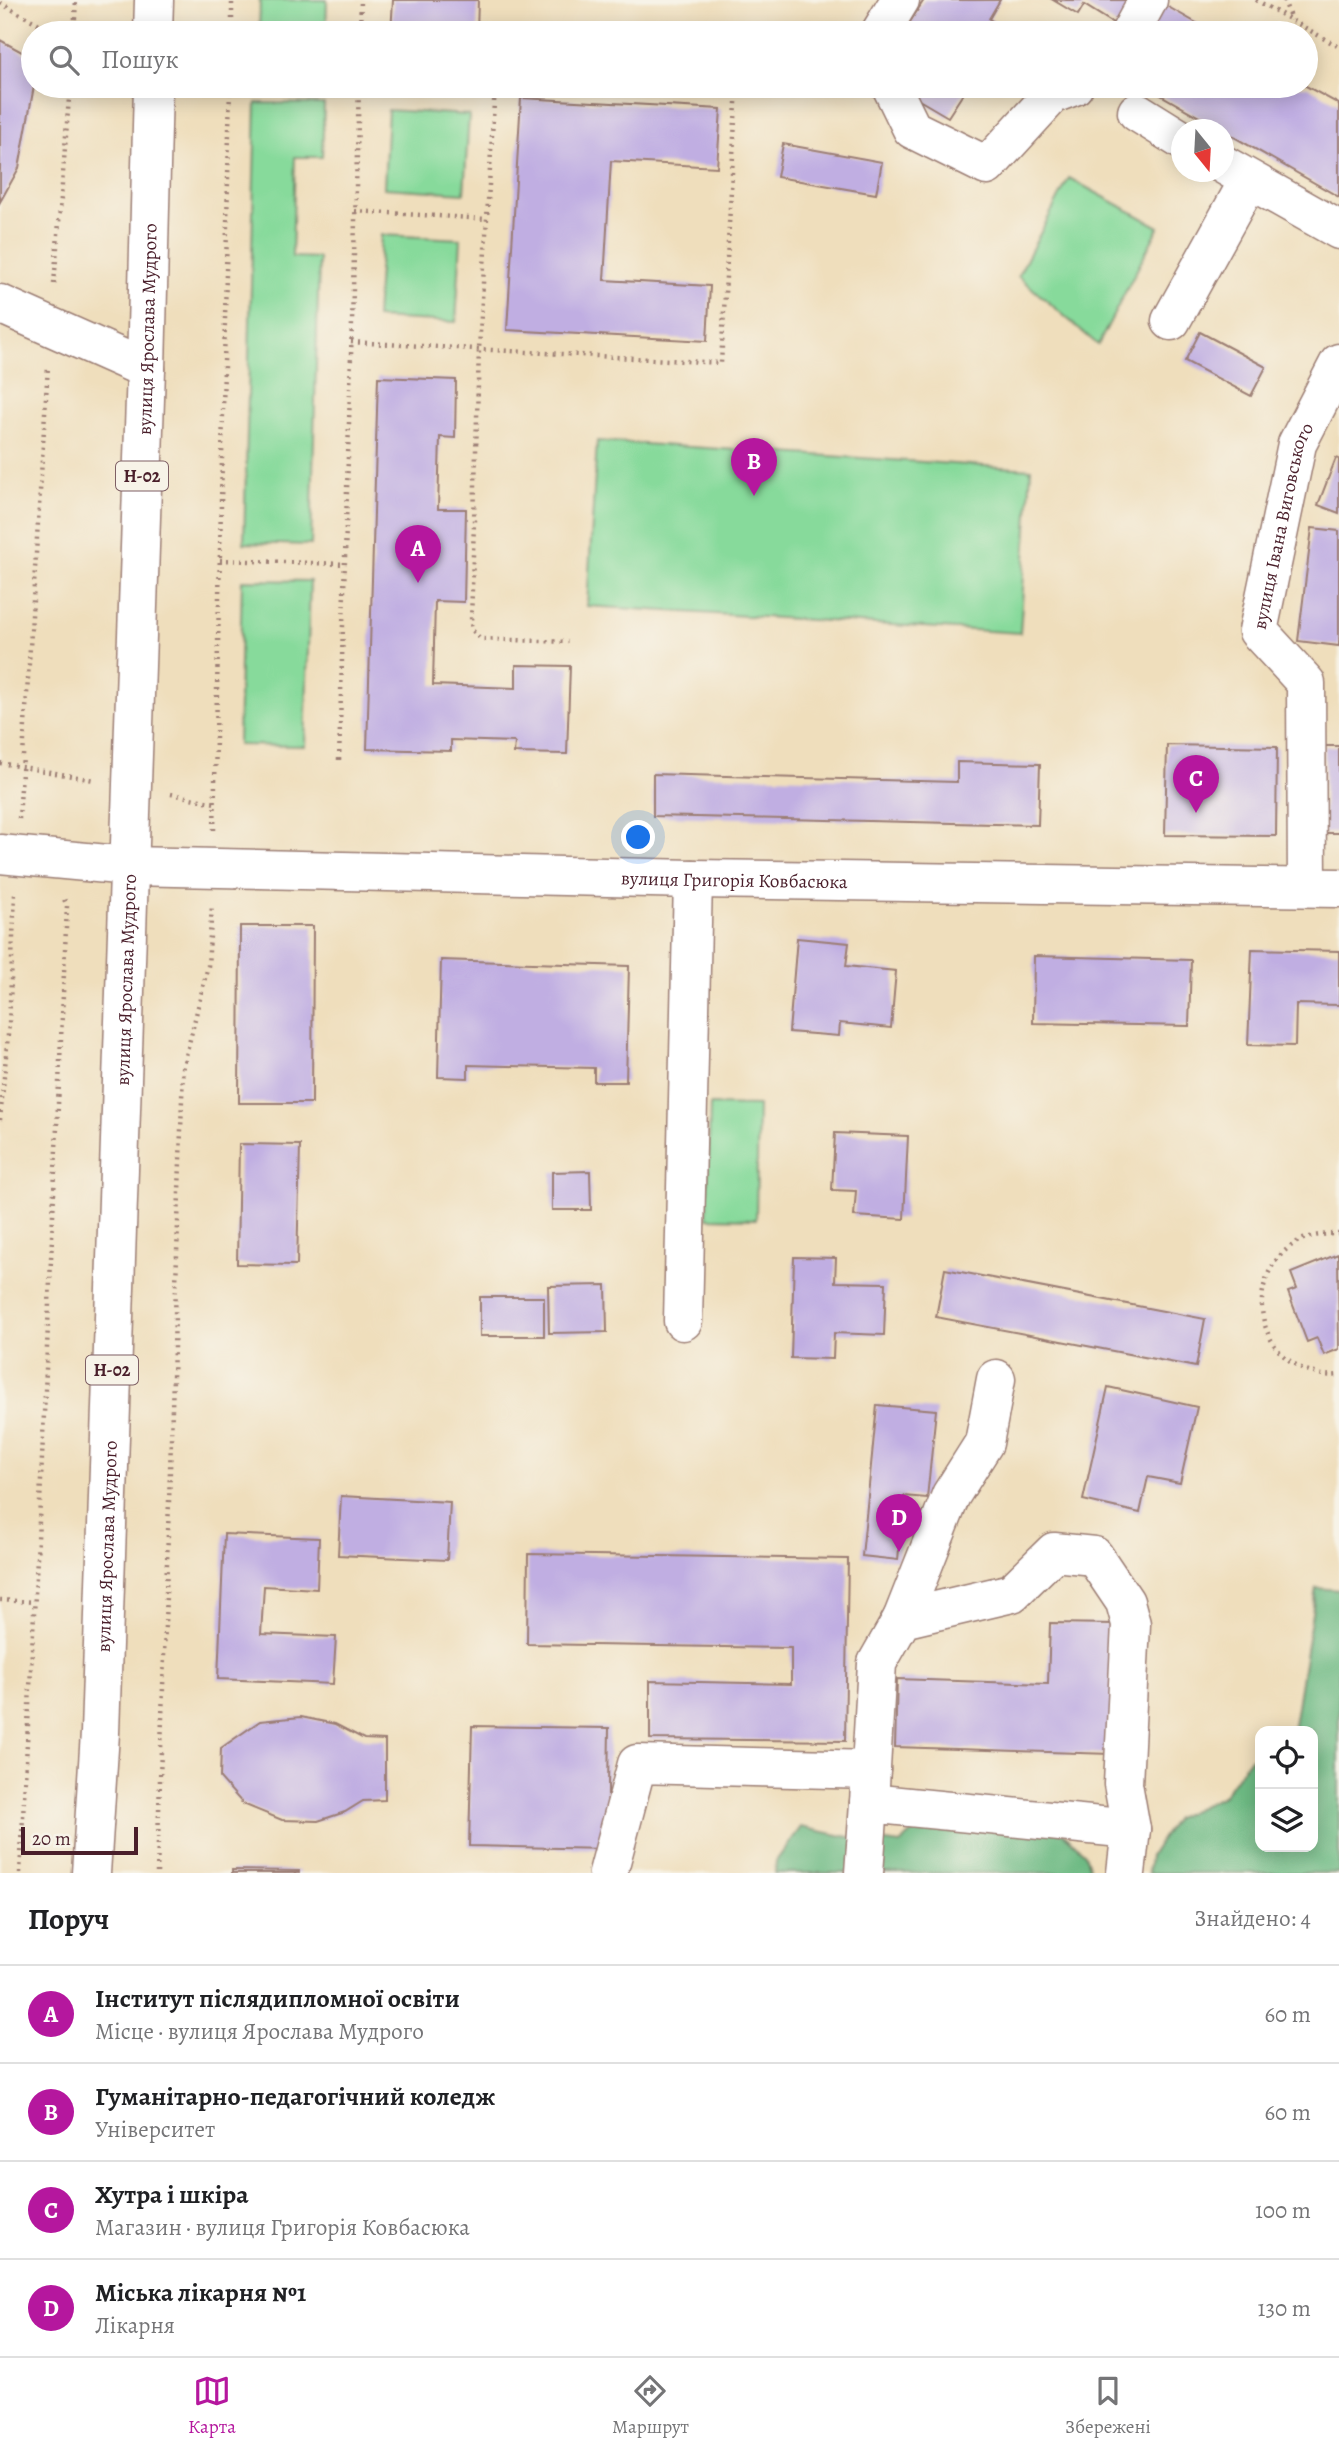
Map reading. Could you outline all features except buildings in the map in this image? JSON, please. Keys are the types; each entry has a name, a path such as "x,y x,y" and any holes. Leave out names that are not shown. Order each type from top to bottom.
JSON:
{"main road":[{"path":"153,21 154,0"},
{"path":"887,21 900,0"},
{"path":"1137,21 1149,0"},
{"name":"вулиця Ярослава Мудрого","path":"91,1873 101,1705 153,98"},
{"path":"897,98 912,129 986,166 1049,98"},
{"path":"1137,112 1171,134"},
{"path":"1171,321 1236,172 1339,230"},
{"path":"0,304 146,369"},
{"name":"вулиця Івана Виговського","path":"1323,887 1306,683 1258,631 1297,444 1339,363"},
{"name":"вулиця Григорія Ковбасюка","path":"9,855 129,866 693,879 1323,887"},
{"path":"683,1321 693,879"},
{"path":"864,1873 877,1663 902,1619 951,1495 984,1443 996,1379"},
{"path":"902,1619 1012,1593 1054,1552 1094,1556 1125,1602 1131,1624 1123,1784 1131,1829 1126,1873"},
{"path":"608,1873 637,1764 870,1786 1131,1829"}],"path":[{"path":"75,21 76,0"},
{"path":"232,0 232,21"},
{"path":"360,21 361,0"},
{"path":"1256,0 1292,21"},
{"path":"1284,0 1292,21"},
{"path":"0,3 34,21"},
{"path":"1318,35 1339,47"},
{"path":"0,1120 9,1024 9,855 22,768 69,98"},
{"path":"157,1873 183,1068 208,966 214,868 230,98"},
{"path":"339,760 359,98"},
{"path":"494,98 479,349 472,630 481,639 488,640 568,642"},
{"path":"351,342 721,363 736,98"},
{"path":"355,211 487,219"},
{"path":"220,560 345,564"},
{"path":"0,763 22,768"},
{"path":"20,1873 67,906 62,894"},
{"path":"1339,1234 1321,1234 1298,1242 1278,1258 1266,1279 1261,1303 1264,1326 1274,1346 1289,1362 1309,1372 1339,1375"},
{"path":"0,1600 35,1602"}],"green space":[{"path":"260,0 327,0 326,21 259,21"},
{"path":"256,103 324,104 322,157 295,157 292,257 319,258 311,545 244,543"},
{"path":"388,110 469,115 464,193 384,188"},
{"path":"1069,178 1159,227 1098,345 1018,276"},
{"path":"381,235 461,239 456,322 376,318"},
{"path":"597,441 1031,469 1020,633 587,606"},
{"path":"242,580 310,581 305,746 238,745"},
{"path":"710,1105 758,1106 756,1219 707,1218"},
{"path":"1316,1588 1339,1590 1339,1873 1148,1873 1150,1856 1175,1818 1223,1796 1250,1758 1255,1759 1255,1852 1318,1852 1318,1726 1294,1726"},
{"path":"926,1821 1062,1832 1085,1853 1091,1873 775,1873 776,1861 801,1827 900,1844"}],"place":[{"name":"Гуманітарно-педагогічний коледж","path":"754,496"},
{"name":"Інститут післядипломної освіти","path":"418,583"},
{"name":"Хутра і шкіра","path":"1196,813"},
{"name":"Міська лікарня №1","path":"899,1552"}]}
